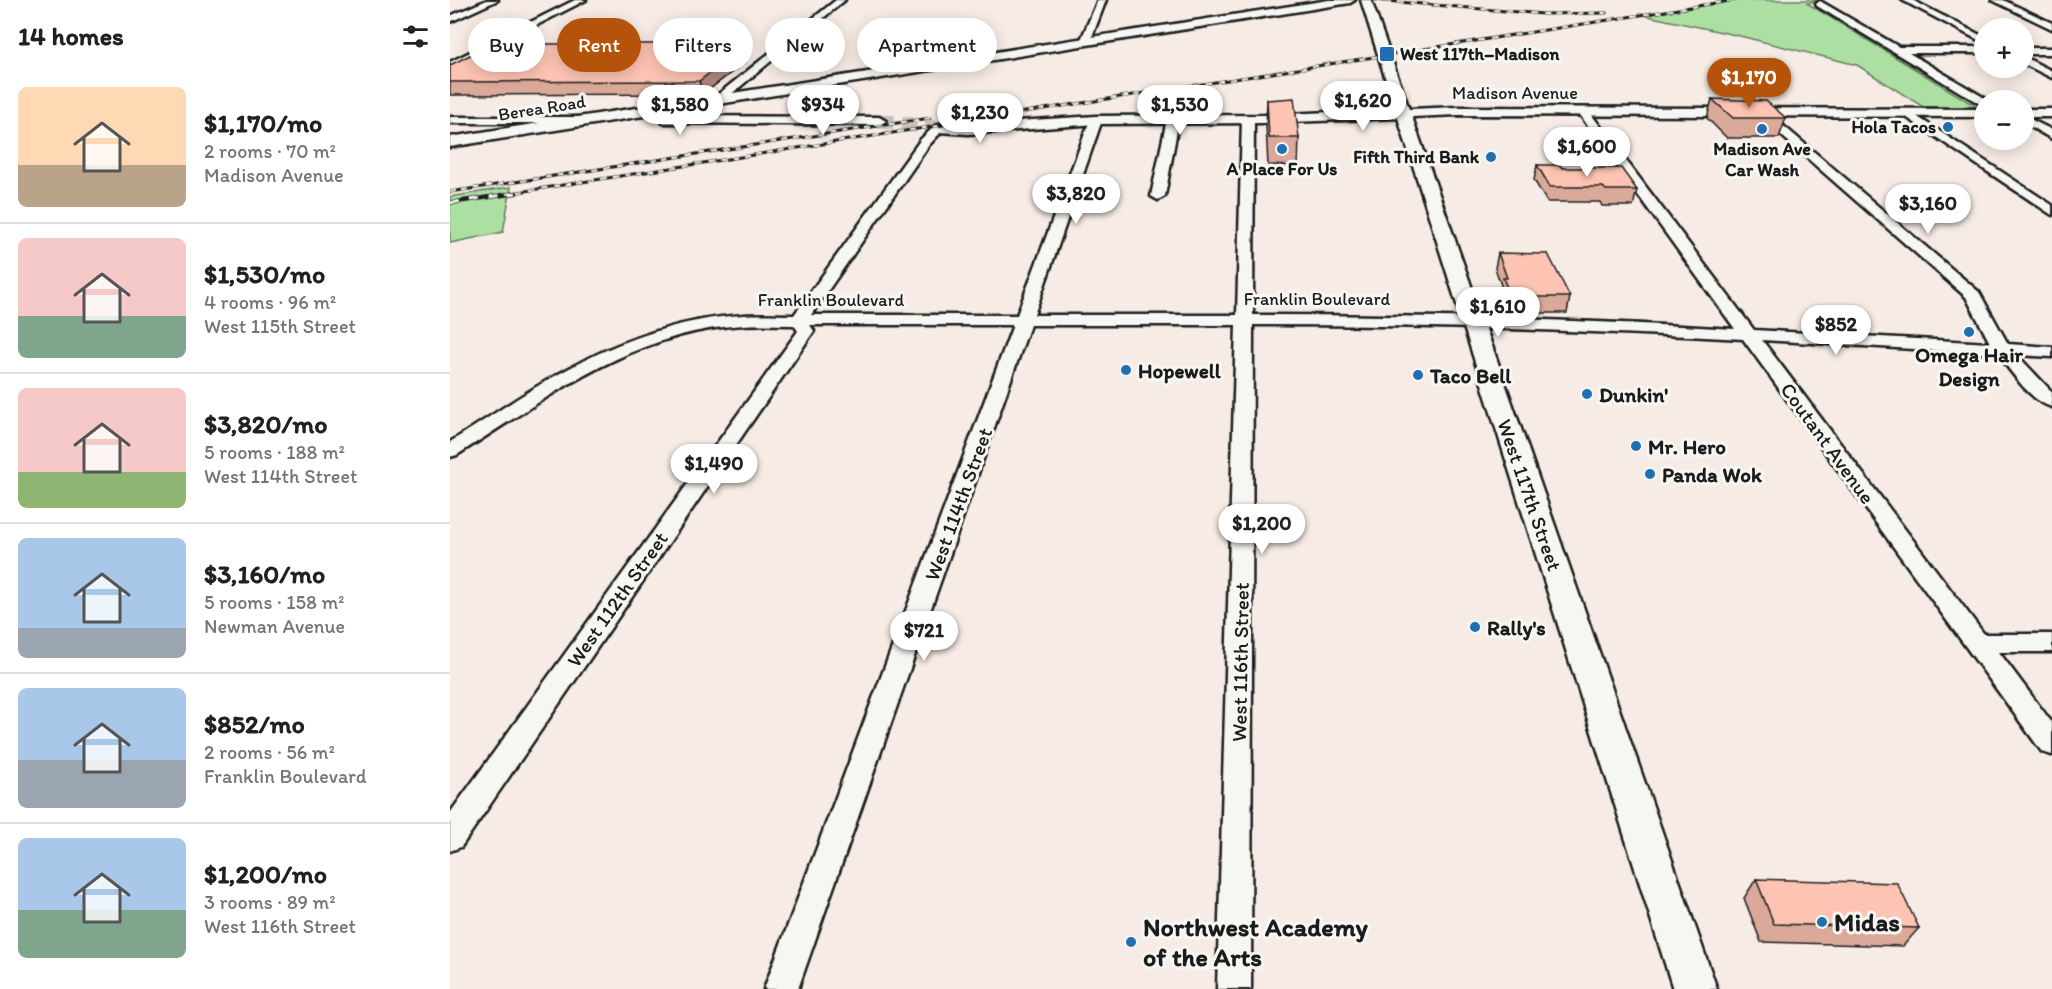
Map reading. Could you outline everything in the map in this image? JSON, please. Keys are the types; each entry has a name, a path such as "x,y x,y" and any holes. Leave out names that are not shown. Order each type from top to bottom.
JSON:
{"main road":[{"name":"Berea Road","path":"450,142 1350,0"},
{"name":"West 117th Street","path":"1366,0 1695,989"},
{"name":"Madison Avenue","path":"939,128 968,129 1096,120 1248,119 1404,114 1974,113"},
{"path":"2034,113 2052,113"},
{"path":"592,120 879,121"}],"street":[{"path":"450,19 494,0"},
{"path":"450,66 582,0"},
{"path":"720,98 841,0"},
{"path":"1085,42 1102,0"},
{"path":"1906,0 1974,35"},
{"path":"1996,0 2052,26"},
{"path":"1837,1 1820,4 1974,96"},
{"path":"1898,50 1974,50"},
{"path":"2034,51 2052,51"},
{"path":"2034,65 2052,75"},
{"name":"Coutant Avenue","path":"1584,112 2052,744"},
{"path":"1762,113 1973,295 2002,349 2038,390 2052,401"},
{"path":"1907,114 2052,211"},
{"path":"1158,196 1173,119"},
{"name":"West 116th Street","path":"1234,989 1248,119"},
{"path":"450,120 592,120"},
{"name":"West 114th Street","path":"782,989 1096,120"},
{"path":"2034,125 2052,135"},
{"name":"West 112th Street","path":"450,837 806,331 799,320 925,142 939,128"},
{"name":"Franklin Boulevard","path":"450,451 588,364 642,341 698,326 743,320 1246,318 1408,320 1591,325 2052,352"},
{"path":"1977,643 2052,643"}],"green space":[{"path":"1741,0 1822,0 1807,3 1974,107 1923,107 1857,65 1643,15"},
{"path":"511,187 503,232 450,243 450,197"}],"building":[{"path":"545,44 557,44 557,72 641,72 641,44 653,44 653,72 711,72 699,81 450,82 450,65 468,56 468,72 545,72"},
{"path":"1294,98 1299,138 1269,138 1267,100"},
{"path":"1712,99 1766,101 1786,118 1733,118"},
{"path":"1537,165 1560,165 1562,168 1621,168 1637,190 1606,190 1603,187 1550,187"},
{"path":"1498,253 1548,254 1570,297 1511,297 1503,278 1507,278"},
{"path":"1756,879 1897,883 1919,928 1774,924"}],"tunnel":[{"path":"879,121 939,128"}],"railway":[{"path":"1374,0 1543,14 1606,13"},
{"path":"506,194 1735,0"},
{"path":"450,192 930,118"},
{"path":"450,203 516,193"}],"place":[{"name":"West 117th–Madison","path":"1387,54"},
{"name":"Hola Tacos","path":"1948,127"},
{"name":"Madison Ave Car Wash","path":"1762,129"},
{"name":"A Place For Us","path":"1282,149"},
{"name":"Fifth Third Bank","path":"1491,157"},
{"name":"Omega Hair Design","path":"1969,332"},
{"name":"Hopewell","path":"1126,370"},
{"name":"Taco Bell","path":"1418,375"},
{"name":"Dunkin'","path":"1587,394"},
{"name":"Mr. Hero","path":"1636,446"},
{"name":"Panda Wok","path":"1650,474"},
{"name":"Rally's","path":"1475,627"},
{"name":"Midas","path":"1822,922"},
{"name":"Northwest Academy of the Arts","path":"1131,942"}]}
